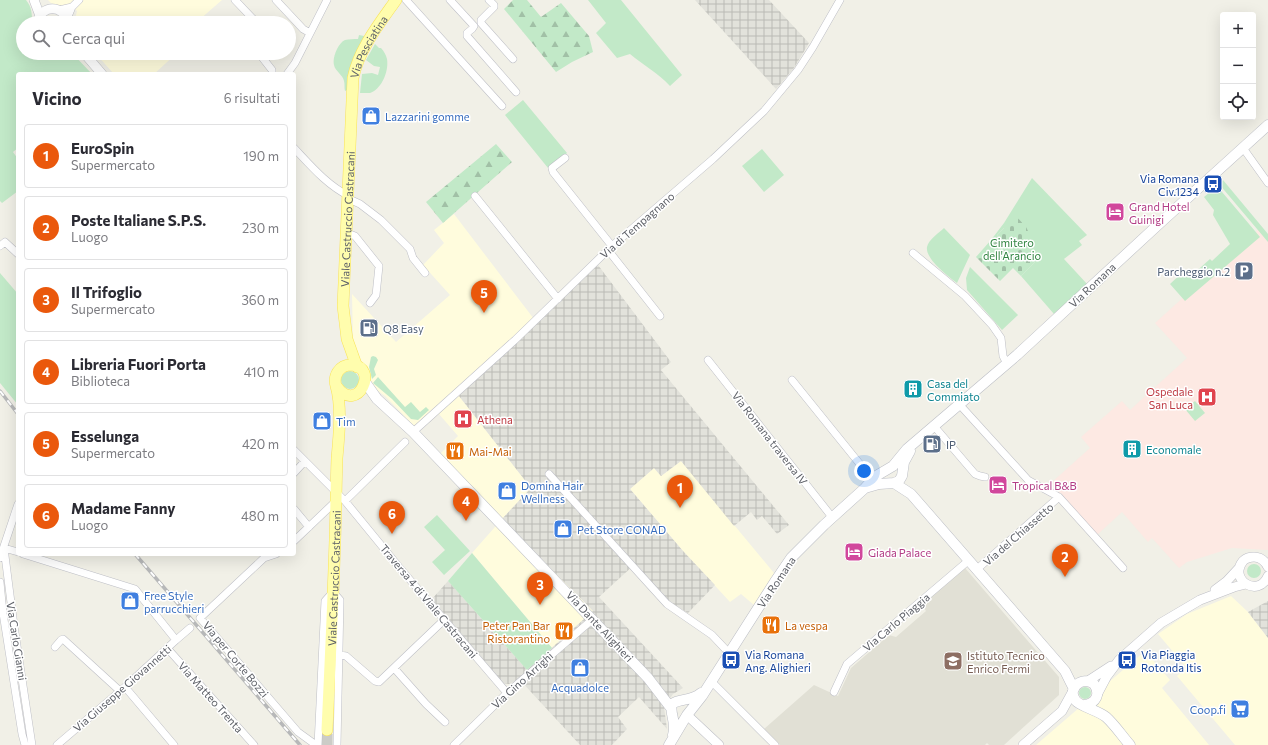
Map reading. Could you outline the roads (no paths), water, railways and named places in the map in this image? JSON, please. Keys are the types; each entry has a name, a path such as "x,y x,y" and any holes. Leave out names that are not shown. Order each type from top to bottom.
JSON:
{"main road":[{"name":"Via Pesciatina","path":"352,98 355,70 360,56 396,0"},
{"name":"Viale Castruccio Castracani","path":"327,730 335,537 340,501 336,491 339,427 335,377 344,366 347,339 344,306 352,98"},
{"name":"Via Romana","path":"669,744 675,727 672,712 674,703 695,698 704,690 787,564 800,548 865,488 872,479 890,467 902,454 1007,364 1268,125"},
{"name":"Viale Castruccio Castracani","path":"339,427 352,394 364,387 365,382 363,372 357,367 347,339"},
{"path":"344,366 348,365 357,367"},
{"name":"Via Dante Alighieri","path":"365,382 377,400 413,432 593,618 653,683 672,712"},
{"path":"337,387 343,394 352,394"},
{"name":"Via Dante Alighieri","path":"352,394 377,400"},
{"name":"Via Romana","path":"865,488 898,478 906,458 915,443"},
{"path":"898,478 887,479 885,475 890,467 899,468 898,478 911,494 968,561 1065,670 1074,690 1075,699 1105,716"},
{"path":"1065,670 1096,686 1097,695 1105,716 1130,745"},
{"path":"1074,690 1078,684 1085,681"},
{"name":"Via Dante Alighieri","path":"653,683 680,701"},
{"name":"Via Romana","path":"669,744 687,715 702,696 704,690"},
{"path":"1084,705 1092,703 1097,695"},
{"path":"672,712 680,719 687,715 689,707 686,703 680,701"}],"street":[{"path":"34,0 37,16"},
{"path":"38,0 66,16"},
{"path":"69,16 72,7 79,0"},
{"path":"235,0 250,16"},
{"path":"276,0 291,16"},
{"path":"288,72 295,63 327,0"},
{"path":"406,0 502,106"},
{"path":"450,0 474,26 467,33 467,36 516,92"},
{"path":"489,0 494,7 481,20 481,24 513,59"},
{"name":"Via di Tempagnano","path":"413,432 504,350 610,248 713,159 772,102 798,70 840,0"},
{"path":"40,16 42,13 72,7"},
{"path":"296,21 303,29 310,33"},
{"path":"90,60 100,72"},
{"path":"264,60 272,72"},
{"path":"1243,148 1268,183"},
{"path":"296,150 310,166 336,190 360,204 381,220 410,249 413,258 425,273"},
{"path":"565,158 552,168 553,172 660,316"},
{"path":"475,196 558,298"},
{"path":"347,233 355,236 379,266 376,295 370,303"},
{"path":"0,246 5,242 16,252"},
{"path":"913,253 965,296 992,325 1001,338 1003,356 1007,364"},
{"name":"Via Romana traversa IV","path":"708,360 832,517"},
{"path":"792,380 872,479"},
{"name":"Via del Chiassetto","path":"959,404 1028,480 1060,497 1123,568"},
{"path":"934,426 975,474 985,477"},
{"path":"296,539 405,442"},
{"path":"296,452 336,491"},
{"path":"296,470 305,461"},
{"path":"549,474 667,604 709,632 729,653"},
{"name":"Via del Chiassetto","path":"976,570 1060,497"},
{"name":"Traversa 4 di Viale Castracani","path":"340,501 399,567 507,693"},
{"path":"0,558 16,510"},
{"path":"296,511 309,527"},
{"path":"2,551 16,552"},
{"name":"Via Carlo Gianni","path":"2,551 4,578 32,745"},
{"name":"Via Giuseppe Giovannetti","path":"29,556 134,589 176,640"},
{"path":"259,556 264,558"},
{"name":"Via per Corte Bozzi","path":"270,556 264,558 200,618 298,732 317,745"},
{"path":"1085,681 1119,660 1161,623 1200,600 1227,581 1240,567 1244,560 1250,557 1256,557 1266,562"},
{"name":"Via Carlo Piaggia","path":"834,692 847,664 968,561"},
{"path":"1240,567 1240,576 1246,584"},
{"path":"1200,600 1234,586 1246,584 1253,586 1260,585 1268,576"},
{"path":"0,581 4,578"},
{"name":"Via Carlo Gianni","path":"0,581 3,613 22,734 26,745"},
{"path":"333,592 340,600 337,745"},
{"name":"Via per Corte Bozzi","path":"317,745 325,601 333,592"},
{"path":"0,604 3,613"},
{"name":"Via Gino Arrighi","path":"454,745 507,693 593,618"},
{"path":"340,655 346,656 375,681 379,682 444,620"},
{"name":"Via Giuseppe Giovannetti","path":"57,745 190,628"},
{"path":"55,647 61,640 63,640 122,689 174,745"},
{"name":"Via Matteo Trenta","path":"167,648 254,745"},
{"path":"1097,695 1107,676 1119,660"},
{"path":"394,668 426,704 445,722"},
{"path":"710,681 776,745"},
{"path":"1023,745 1062,711 1074,690"},
{"path":"1062,711 1084,705"},
{"path":"687,715 719,745"},
{"path":"22,734 22,745"}],"tunnel":[{"path":"327,730 327,745"}],"railway":[{"path":"0,391 16,411"},
{"path":"137,556 300,745"}],"place":[{"name":"Lazzarini gomme","path":"371,116"},
{"name":"Via Romana Civ.1234","path":"1213,184"},
{"name":"Grand Hotel Guinigi","path":"1115,212"},
{"name":"Parcheggio n.2","path":"1244,271"},
{"name":"Esselunga","path":"484,313"},
{"name":"Q8 Easy","path":"369,328"},
{"name":"Casa del Commiato","path":"913,389"},
{"name":"Ospedale San Luca","path":"1207,397"},
{"name":"Athena","path":"463,419"},
{"name":"Tim","path":"322,421"},
{"name":"IP","path":"932,444"},
{"name":"Economale","path":"1132,449"},
{"name":"Mai-Mai","path":"455,451"},
{"name":"Tropical B&B","path":"998,485"},
{"name":"Domina Hair Wellness","path":"507,491"},
{"name":"EuroSpin","path":"680,508"},
{"name":"Libreria Fuori Porta","path":"466,521"},
{"name":"Pet Store CONAD","path":"563,529"},
{"name":"Madame Fanny","path":"392,534"},
{"name":"Giada Palace","path":"854,552"},
{"name":"Poste Italiane S.P.S.","path":"1065,577"},
{"name":"Free Style parrucchieri","path":"130,601"},
{"name":"Il Trifoglio","path":"540,605"},
{"name":"La vespa","path":"771,625"},
{"name":"Peter Pan Bar Ristorantino","path":"564,631"},
{"name":"Via Romana Ang. Alighieri","path":"731,660"},
{"name":"Via Piaggia Rotonda Itis","path":"1127,660"},
{"name":"Istituto Tecnico Enrico Fermi","path":"953,661"},
{"name":"Acquadolce","path":"580,668"},
{"name":"Coop.fi","path":"1240,709"}],"park label":[{"name":"Cimitero dell'Arancio","path":"1012,248"}]}
